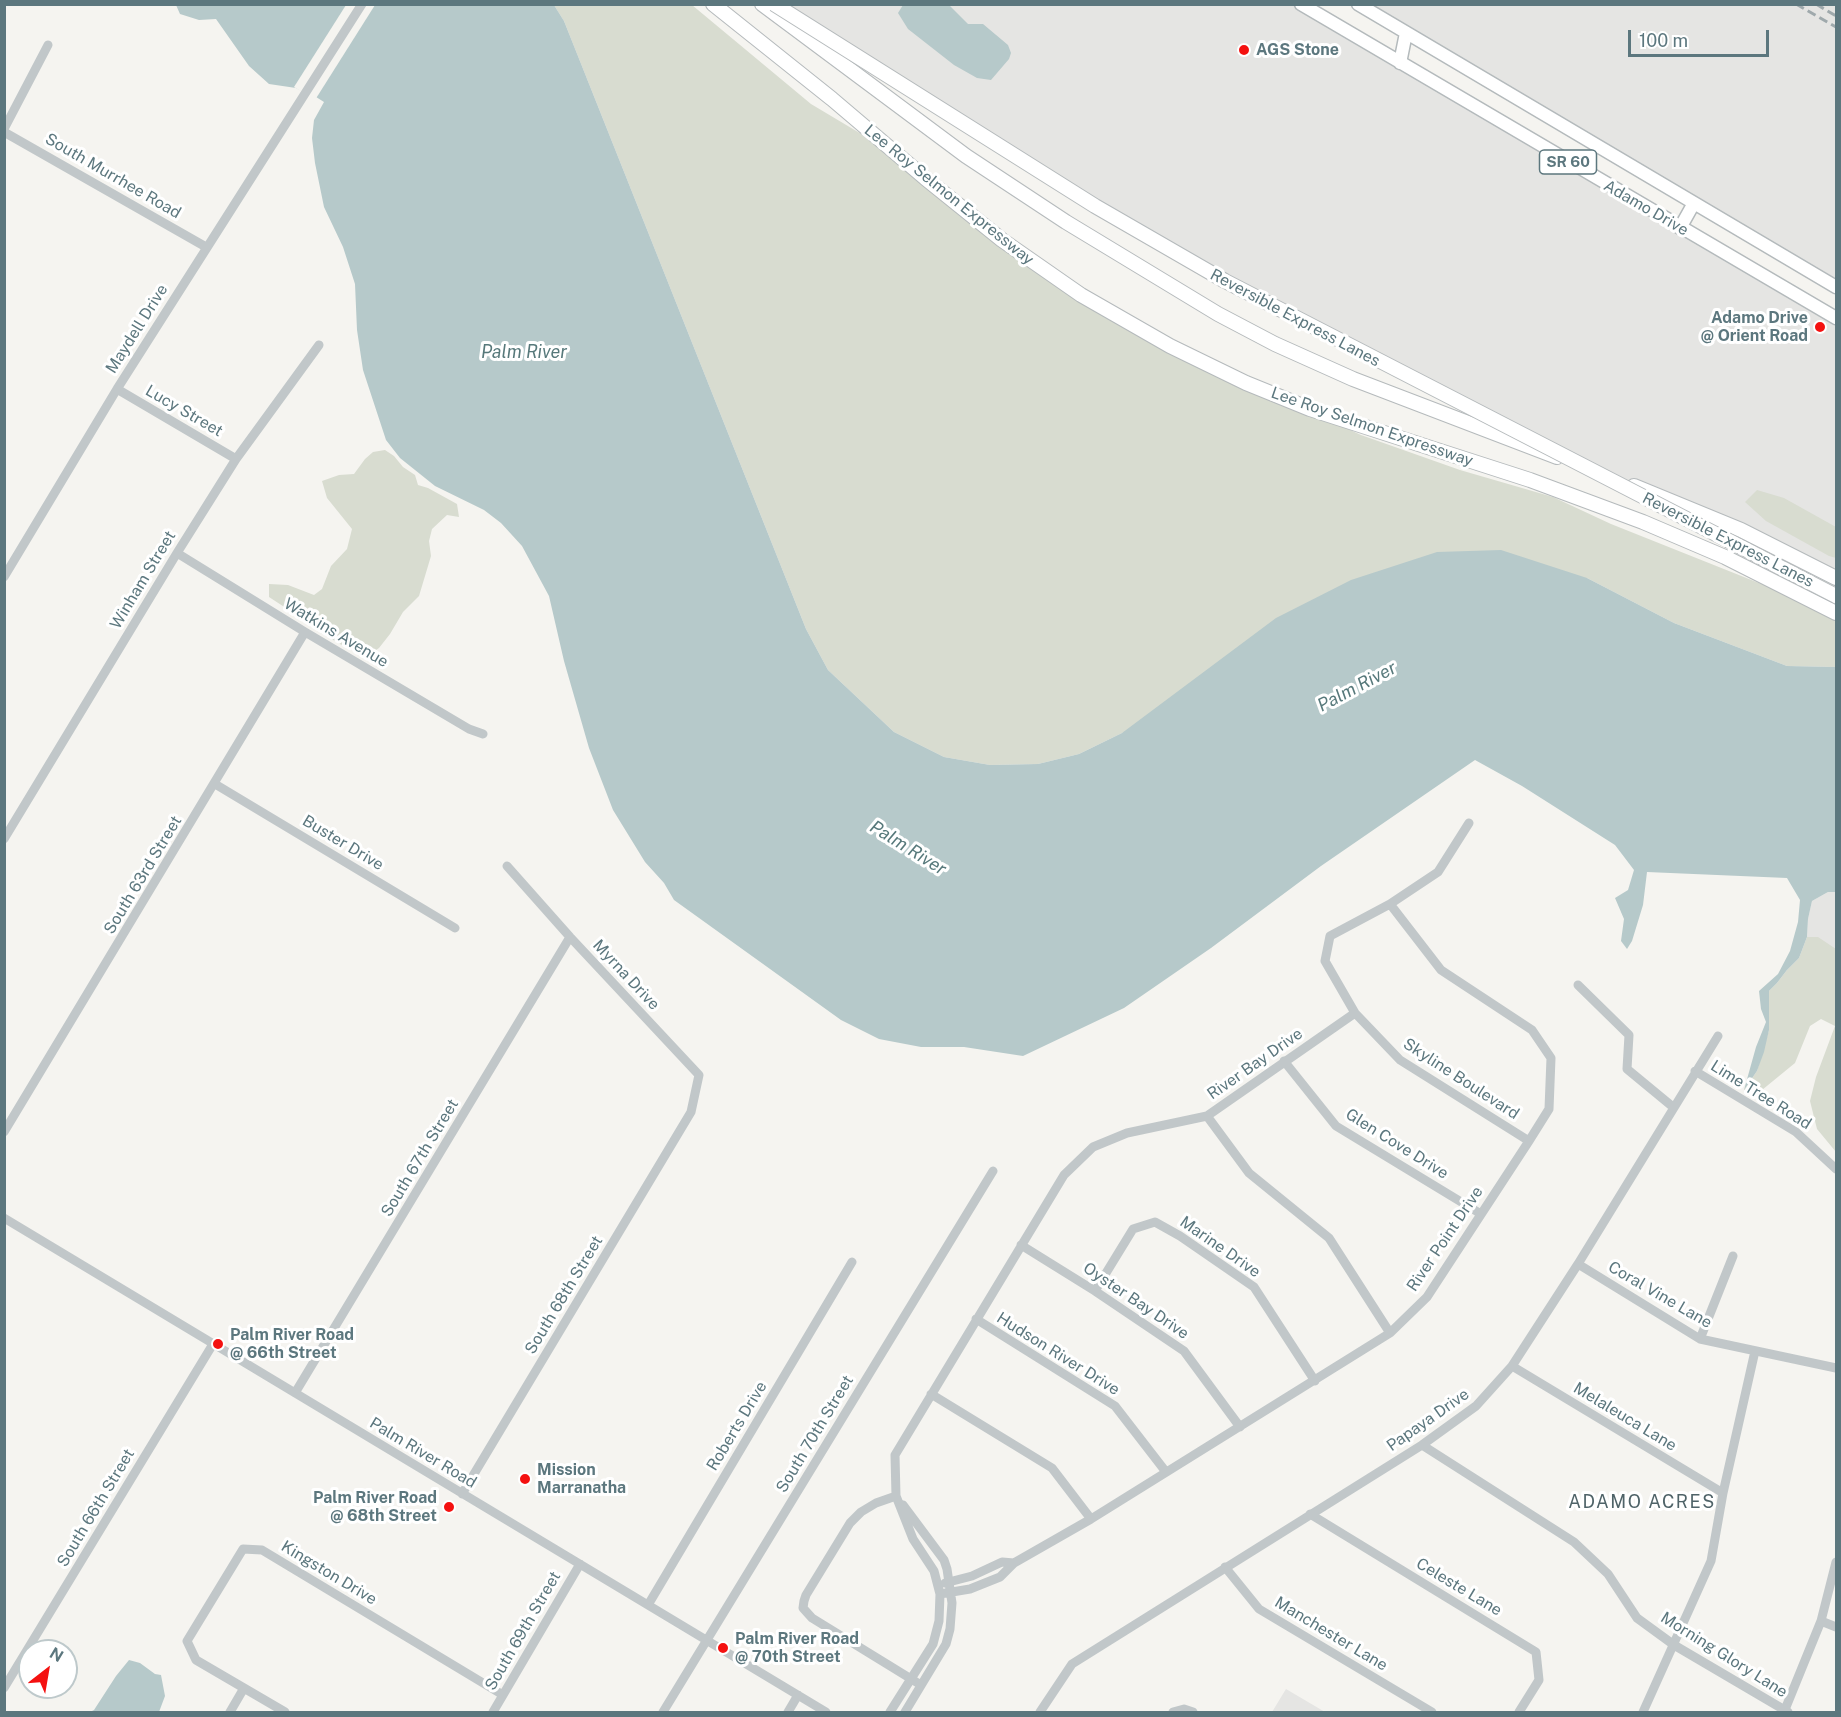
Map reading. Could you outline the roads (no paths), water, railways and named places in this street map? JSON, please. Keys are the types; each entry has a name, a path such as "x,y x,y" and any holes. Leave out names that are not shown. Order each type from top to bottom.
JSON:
{"highway":[{"name":"Lee Roy Selmon Expressway","path":"713,4 1002,240 1081,295 1170,346 1246,383 1318,412 1540,483 1643,522 1725,557 1836,613"},
{"name":"Lee Roy Selmon Expressway","path":"762,4 995,176 1161,280 1246,329 1322,366 1383,392 1741,530 1836,578"},
{"name":"Reversible Express Lanes","path":"774,4 1095,206 1200,267 1292,317 1836,596"}],"main road":[{"name":"Adamo Drive","path":"1301,4 1836,318"},
{"name":"Adamo Drive","path":"1358,4 1833,283"},
{"path":"1400,63 1406,33"},
{"path":"1680,228 1694,203"}],"street":[{"name":"Maydell Drive","path":"4,577 117,389 362,4"},
{"path":"4,130 48,45"},
{"name":"South Murrhee Road","path":"4,130 206,247"},
{"name":"Winham Street","path":"4,839 236,459 319,345"},
{"name":"Lucy Street","path":"117,389 236,459"},
{"name":"Watkins Avenue","path":"177,553 305,632 469,729 483,734"},
{"name":"South 63rd Street","path":"4,1132 305,632"},
{"name":"Buster Drive","path":"215,784 455,928"},
{"path":"1355,1013 1325,961 1330,936 1390,904 1438,872 1469,823"},
{"name":"Myrna Drive","path":"507,866 699,1075 692,1112"},
{"name":"River Point Drive","path":"939,1589 951,1592 970,1589 1000,1577 1014,1563 1091,1519 1390,1333 1427,1297 1549,1109 1551,1058 1532,1030 1441,970 1390,904"},
{"name":"South 67th Street","path":"295,1393 570,937"},
{"path":"1578,985 1629,1035 1627,1069 1673,1107"},
{"name":"River Bay Drive","path":"890,1713 933,1644 939,1621 939,1589 934,1571 913,1539 896,1496 895,1455 1064,1175 1092,1147 1127,1133 1207,1116 1355,1013"},
{"name":"Skyline Boulevard","path":"1355,1013 1400,1060 1529,1141"},
{"name":"Papaya Drive","path":"1040,1713 1072,1664 1422,1445 1476,1406 1512,1366 1578,1264 1718,1036"},
{"name":"Glen Cove Drive","path":"1284,1061 1336,1126 1480,1214"},
{"name":"Lime Tree Road","path":"1695,1071 1796,1132 1836,1169"},
{"name":"South 68th Street","path":"462,1494 692,1112"},
{"path":"1207,1116 1249,1173 1329,1238 1390,1333"},
{"name":"South 70th Street","path":"663,1713 993,1171"},
{"name":"Palm River Road","path":"4,1218 826,1713"},
{"name":"Marine Drive","path":"1095,1291 1133,1229 1155,1222 1180,1236 1254,1287 1315,1381"},
{"name":"Oyster Bay Drive","path":"1022,1245 1184,1351 1240,1427"},
{"path":"1700,1339 1733,1256"},
{"name":"Roberts Drive","path":"648,1605 852,1262"},
{"name":"Coral Vine Lane","path":"1578,1264 1700,1339 1836,1368"},
{"name":"Hudson River Drive","path":"976,1319 1115,1406 1166,1472"},
{"name":"South 66th Street","path":"4,1688 213,1344"},
{"path":"1643,1713 1711,1561 1723,1493 1755,1351"},
{"name":"Melaleuca Lane","path":"1512,1366 1723,1493"},
{"path":"931,1394 1052,1468 1091,1519"},
{"name":"Morning Glory Lane","path":"1422,1445 1574,1542 1608,1574 1638,1618 1674,1645 1786,1712"},
{"path":"905,1713 946,1644 952,1614 950,1581 944,1560 896,1496 876,1503 861,1512 850,1523 806,1595 803,1608 812,1618 921,1686"},
{"name":"Celeste Lane","path":"1310,1514 1536,1652 1539,1680 1519,1713"},
{"name":"Kingston Drive","path":"285,1713 196,1660 187,1641 243,1549 262,1550 503,1695"},
{"name":"River Point Drive","path":"939,1589 950,1581 972,1576 1002,1562 1014,1563"},
{"path":"1786,1712 1821,1621 1836,1562"},
{"name":"South 69th Street","path":"493,1713 580,1564"},
{"name":"Manchester Lane","path":"1225,1567 1259,1609 1432,1713"},
{"path":"1821,1621 1836,1627"},
{"path":"230,1713 244,1688"},
{"path":"788,1713 798,1695"},
{"path":"1173,1713 1184,1709 1193,1713"}],"water":[{"name":"Palm River","path":"176,5 554,5 564,21 806,629 828,670 894,732 944,757 990,765 1038,764 1079,754 1122,733 1276,618 1351,580 1437,552 1501,550 1587,578 1674,623 1787,666 1836,667 1836,892 1828,892 1812,901 1807,937 1799,958 1769,991 1769,1030 1757,1071 1744,1090 1756,1047 1766,1022 1761,1009 1759,991 1778,974 1790,951 1798,922 1800,900 1787,878 1647,872 1643,905 1632,941 1627,949 1621,941 1624,919 1615,898 1628,890 1634,870 1615,845 1522,786 1475,760 1321,866 1211,948 1124,1008 1023,1056 964,1047 921,1047 879,1039 841,1020 674,900 664,883 645,862 613,810 589,748 564,661 549,596 522,546 501,523 484,510 435,486 400,458 386,440 363,370 357,330 355,284 343,247 324,207 315,163 312,138 314,120 324,102 305,90 303,92 296,88 269,84 249,66 216,19 199,20 180,14"},
{"path":"903,5 949,5 968,24 983,24 1008,45 1011,53 1009,59 991,80 977,78 954,65 908,29 898,13"},
{"path":"129,1660 140,1663 155,1674 161,1675 165,1696 159,1712 90,1712 94,1710"}],"railway":[{"path":"1796,4 1836,27"},
{"path":"1816,4 1836,16"}],"place":[{"name":"AGS Stone","path":"1244,50"},
{"name":"Adamo Drive @ Orient Road","path":"1820,327"},
{"name":"Palm River Road @ 66th Street","path":"218,1344"},
{"name":"Mission Marranatha","path":"525,1479"},
{"name":"Palm River Road @ 68th Street","path":"449,1507"},
{"name":"Palm River Road @ 70th Street","path":"723,1648"}],"district":[{"name":"ADAMO ACRES","path":"1642,1502"}]}
